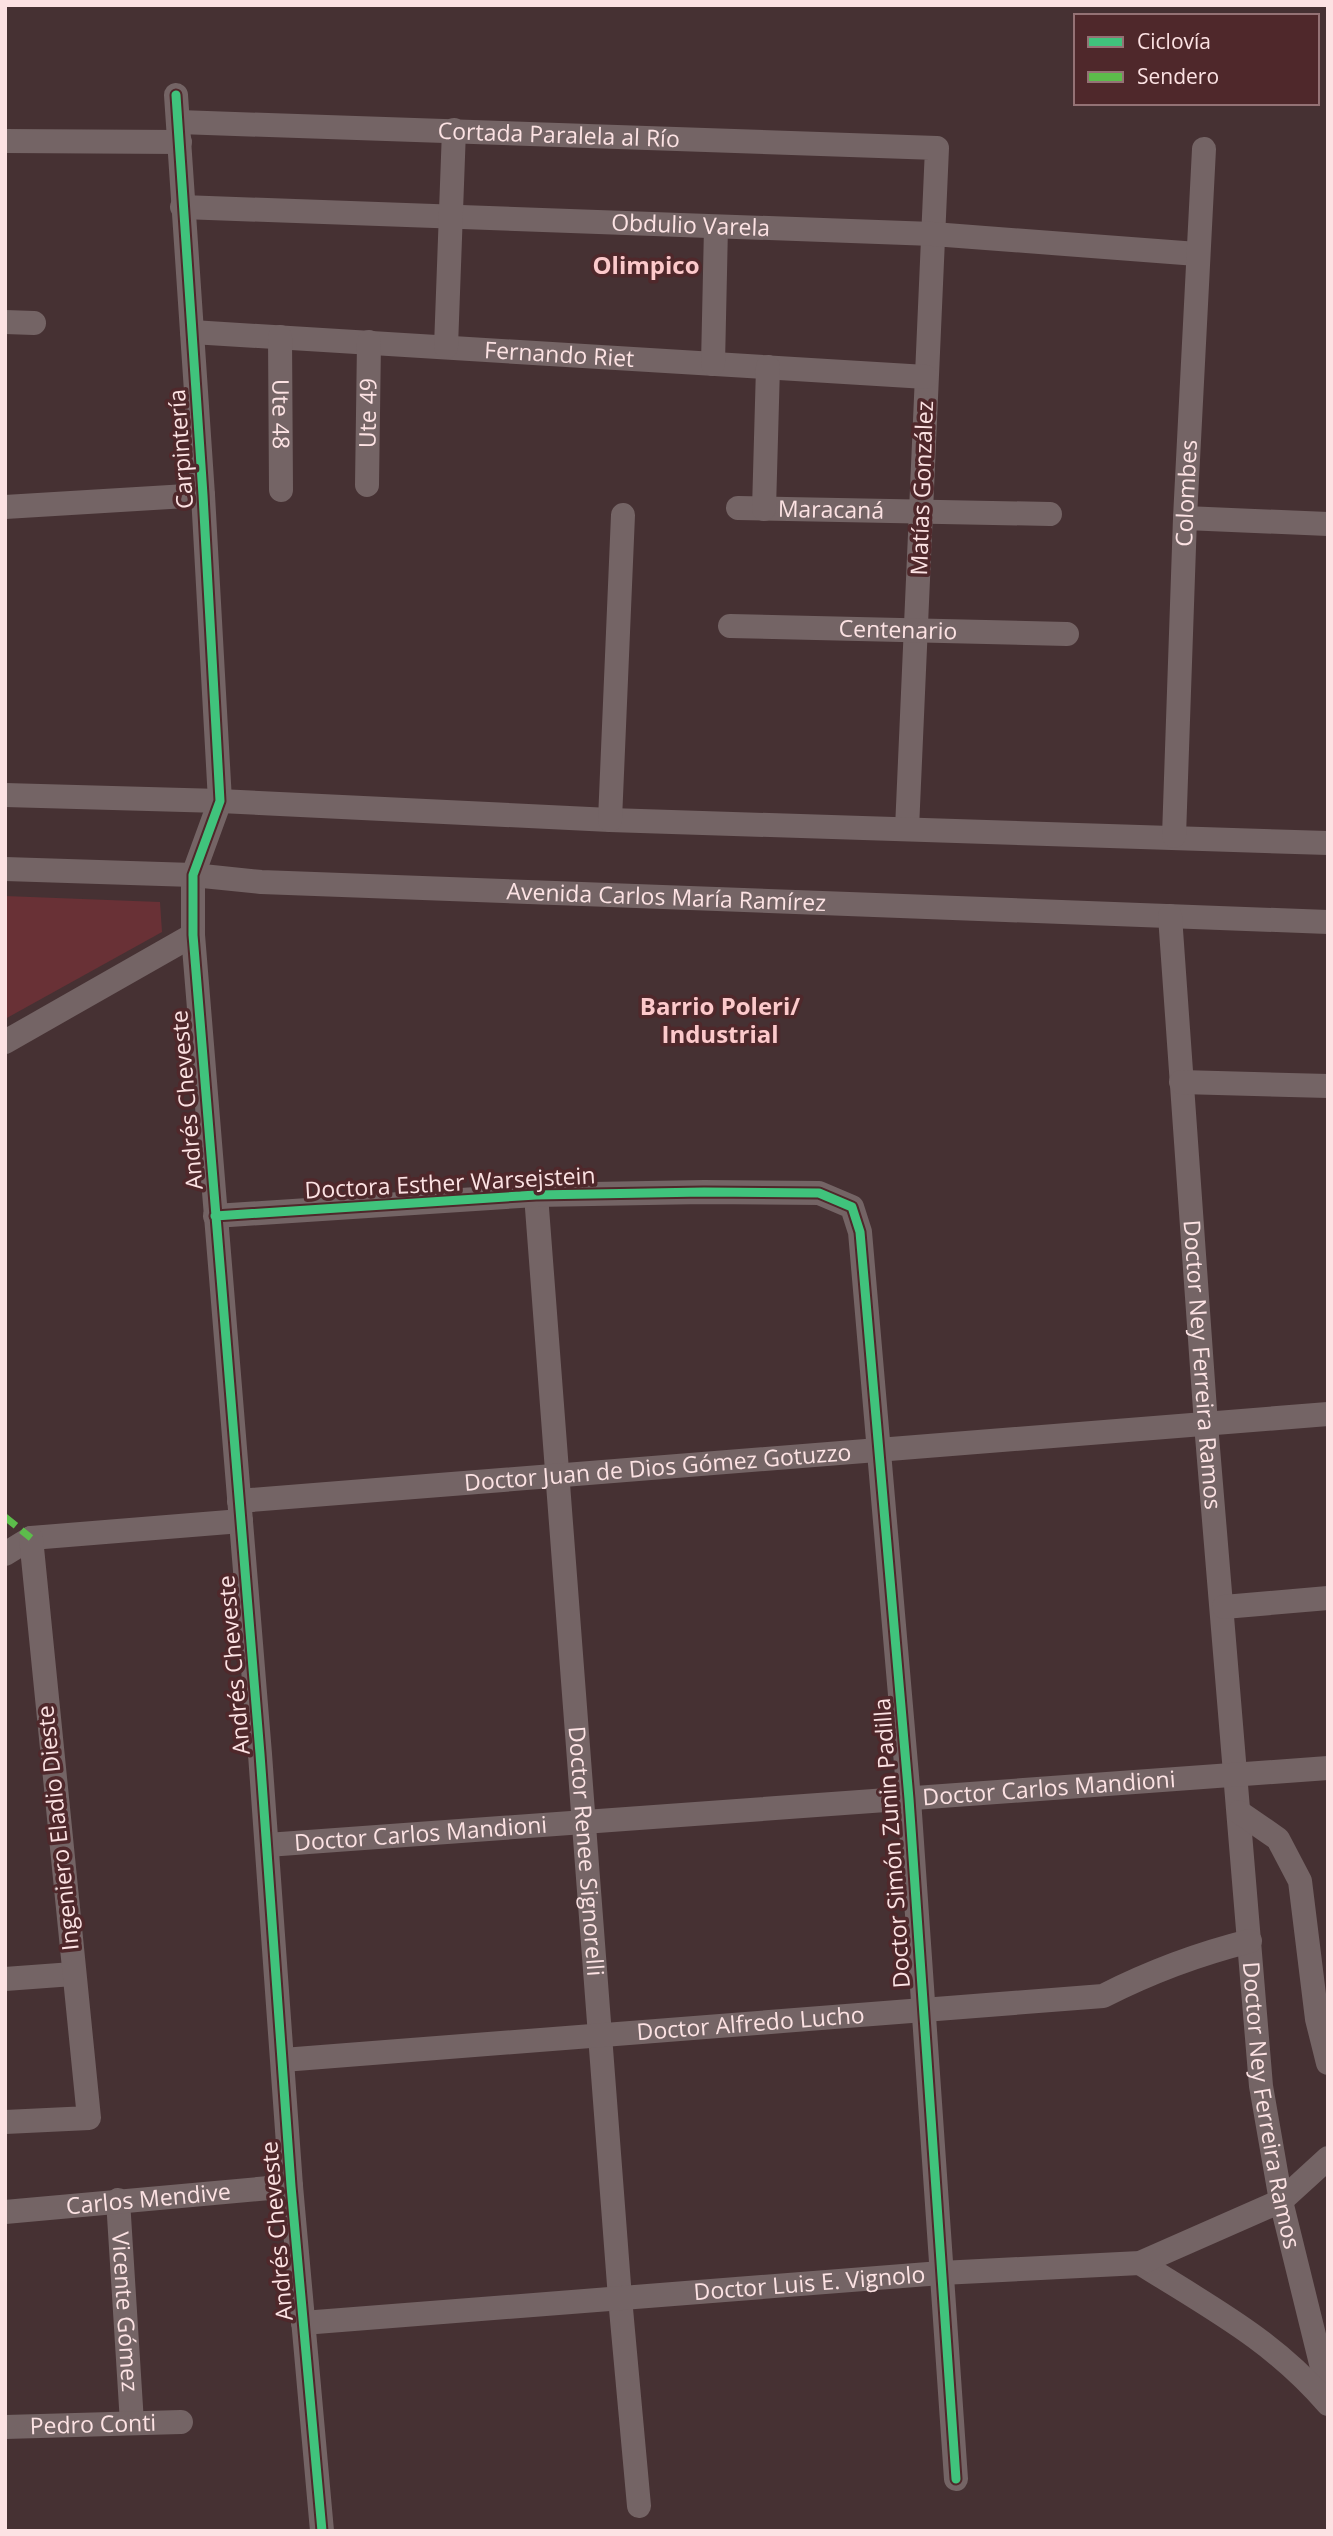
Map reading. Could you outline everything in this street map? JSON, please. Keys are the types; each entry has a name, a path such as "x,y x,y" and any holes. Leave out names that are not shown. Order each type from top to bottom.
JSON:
{"street":[{"name":"Carpintería","path":"176,95 220,801"},
{"name":"Cortada Paralela al Río","path":"5,141 179,132 454,130 937,148"},
{"path":"446,347 454,130"},
{"name":"Matías González","path":"906,829 937,148"},
{"name":"Colombes","path":"1174,836 1185,519 1204,149"},
{"name":"Obdulio Varela","path":"183,207 933,234 1197,254"},
{"path":"713,364 716,227"},
{"path":"5,322 34,323"},
{"name":"Fernando Riet","path":"192,332 926,377"},
{"name":"Ute 48","path":"280,337 281,489"},
{"name":"Ute 49","path":"367,485 369,342"},
{"path":"764,509 768,367"},
{"path":"5,507 203,495"},
{"name":"Maracaná","path":"738,508 1049,514"},
{"path":"610,820 623,515"},
{"path":"1185,519 1328,524"},
{"name":"Centenario","path":"730,626 1067,634"},
{"path":"5,795 220,801 610,820 1328,843"},
{"name":"Andrés Cheveste","path":"220,801 193,875 193,935 267,1845 291,2186 322,2531"},
{"name":"Avenida Carlos María Ramírez","path":"5,869 193,875 261,882 1328,922"},
{"name":"Doctor Ney Ferreira Ramos","path":"1170,916 1206,1424 1224,1607 1261,2086 1281,2201 1328,2392"},
{"path":"5,1042 193,935"},
{"path":"1181,1082 1328,1086"},
{"name":"Doctora Esther Warsejstein","path":"215,1216 536,1195 819,1193 852,1207"},
{"name":"Doctor Renee Signorelli","path":"536,1195 620,2298 639,2505"},
{"name":"Doctor Simón Zunin Padilla","path":"852,1207 860,1232 909,1799 956,2479"},
{"name":"Doctor Juan de Dios Gómez Gotuzzo","path":"31,1538 240,1511 559,1476 1328,1415"},
{"path":"5,1554 31,1538"},
{"name":"Ingeniero Eladio Dieste","path":"5,2122 89,2118 31,1538"},
{"path":"1224,1607 1328,1598"},
{"name":"Doctor Carlos Mandioni","path":"267,1845 1328,1768"},
{"path":"1239,1812 1278,1839 1300,1881 1317,2019 1328,2063"},
{"name":"Doctor Alfredo Lucho","path":"283,2060 1103,1996 1143,1975 1194,1956 1250,1941"},
{"path":"5,1979 73,1974"},
{"name":"Doctor Luis E. Vignolo","path":"303,2323 941,2273 1140,2263 1281,2201 1328,2158"},
{"name":"Carlos Mendive","path":"5,2211 291,2186"},
{"name":"Vicente Gómez","path":"118,2200 132,2423"},
{"path":"1140,2263 1265,2342 1298,2370 1328,2404"},
{"name":"Pedro Conti","path":"5,2427 181,2422"}],"shaded area":[{"path":"5,896 160,902 162,932 5,1019"}],"marked path":[{"path":"5,1517 31,1538"}],"cycle path":[{"path":"176,95 220,801 193,875 193,935 260,1754 291,2186 322,2531"},
{"path":"215,1216 536,1195 704,1192 819,1193 852,1207 860,1232 909,1799 956,2479"}],"district":[{"name":"Olimpico","path":"646,266"},
{"name":"Barrio Poleri/ Industrial","path":"720,1021"}]}
